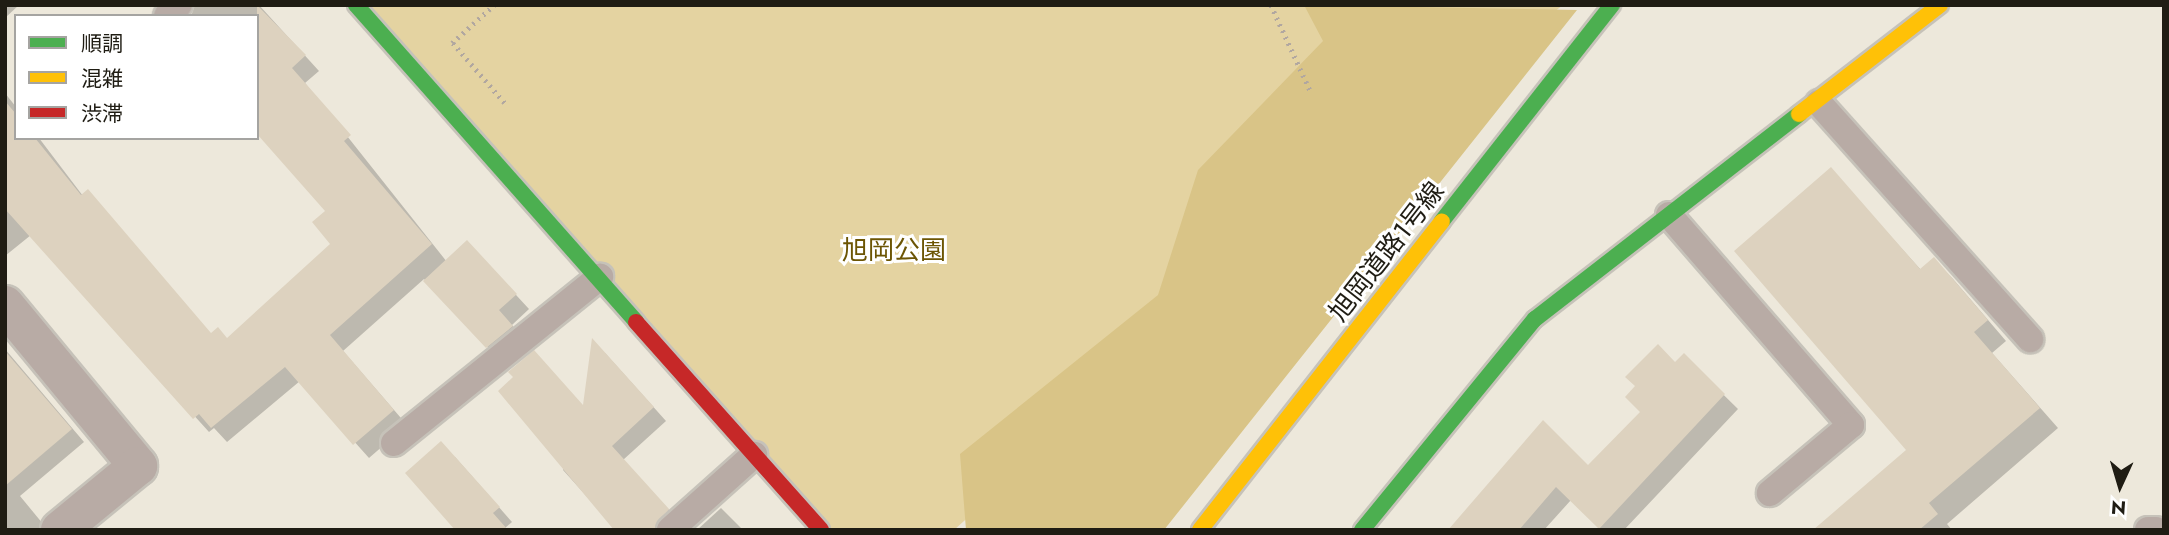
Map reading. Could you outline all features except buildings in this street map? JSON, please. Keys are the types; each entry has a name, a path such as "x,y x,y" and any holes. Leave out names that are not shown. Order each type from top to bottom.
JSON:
{"street":[{"path":"356,5 600,277 821,530"},
{"path":"1362,530 1535,319 1819,103 1940,5"},
{"name":"旭岡道路1号線","path":"1200,530 1610,6"},
{"path":"5,305 138,466 60,530"}],"lane":[{"path":"1819,103 2031,339"},
{"path":"1669,215 1851,425 1770,494"},
{"path":"394,443 600,277"},
{"path":"670,530 754,455"},
{"path":"2148,530 2156,530"}],"path":[{"path":"417,73 494,5"},
{"path":"1270,5 1310,90"}],"green space":[{"name":"旭岡公園","path":"353,5 1563,5 1399,130 954,530 812,530"}],"shaded area":[{"path":"1304,5 1577,10 1164,530 966,530 960,454 1158,295 1198,170 1323,41"}],"traffic: fast":[{"path":"356,5 636,322"},
{"path":"1442,221 1612,5"},
{"path":"1362,530 1535,319 1799,114"}],"traffic: slow":[{"path":"1799,114 1940,5"},
{"path":"1200,530 1442,221"}],"traffic: jam":[{"path":"636,322 821,530"}]}
